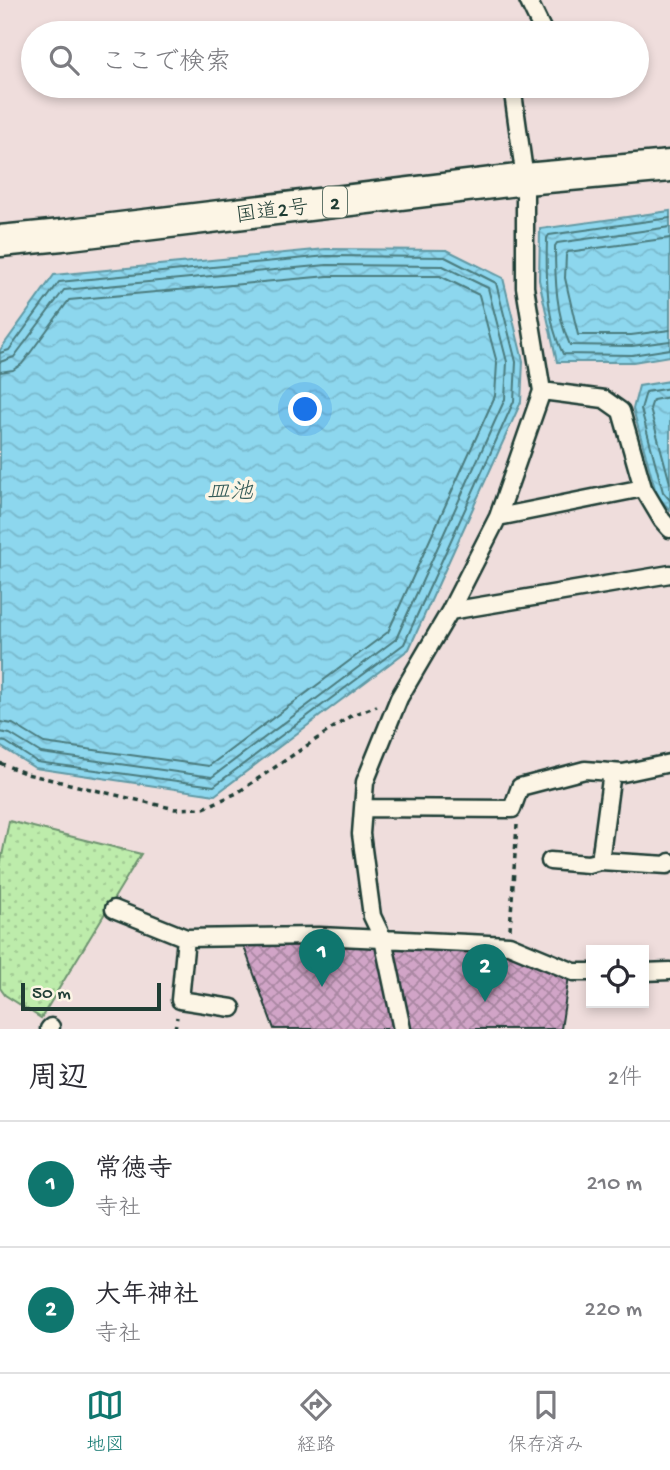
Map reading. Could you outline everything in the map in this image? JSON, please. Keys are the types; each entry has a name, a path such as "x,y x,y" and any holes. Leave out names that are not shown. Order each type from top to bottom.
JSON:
{"highway":[{"name":"国道2号","path":"0,241 525,179 670,166"}],"street":[{"path":"528,0 538,21"},
{"path":"402,1029 383,939 372,916 361,834 365,782 399,698 450,611 498,517 542,391 525,287 525,179 514,98"},
{"path":"542,391 604,399 621,411 642,488 670,529"},
{"path":"498,517 642,488"},
{"path":"450,611 670,574"},
{"path":"363,808 512,808 520,787 585,770 624,773 670,763"},
{"path":"600,861 612,772"},
{"path":"550,861 667,865 670,862"},
{"path":"114,909 186,938 319,936 509,945 574,972 586,972"},
{"path":"186,938 180,1000 232,1008"},
{"path":"649,972 670,971"}],"path":[{"path":"0,763 27,774 175,808 204,808 237,793 352,715 399,698"},
{"path":"509,945 518,830 512,808"}],"green space":[{"path":"9,821 141,854 41,1018 5,995 0,988 0,866"}],"water":[{"path":"670,211 670,356 633,362 557,362 539,280 540,229"},
{"name":"皿池","path":"326,249 447,250 503,278 523,361 521,402 409,649 215,795 35,768 0,746 0,350 54,275"},
{"path":"670,381 670,510 657,496 633,409 639,386"}],"building":[{"path":"243,944 377,944 395,1029 274,1029"},
{"path":"393,945 505,951 569,976 561,1029 409,1029"}],"place":[{"name":"常徳寺","path":"322,987"},
{"name":"大年神社","path":"485,1002"}]}
